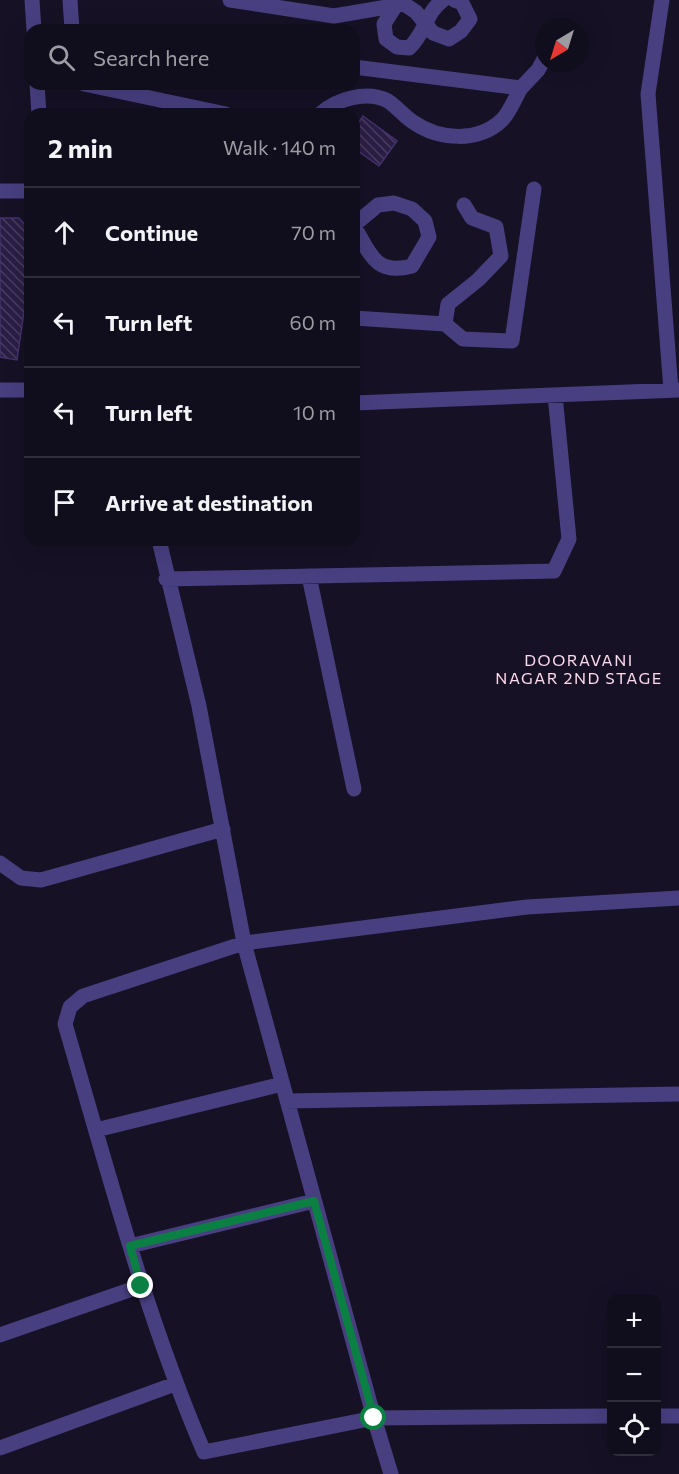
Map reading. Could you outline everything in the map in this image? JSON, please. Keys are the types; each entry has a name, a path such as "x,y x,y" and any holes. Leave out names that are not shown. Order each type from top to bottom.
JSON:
{"street":[{"path":"32,0 34,24"},
{"path":"70,0 72,24"},
{"path":"230,0 334,16 387,4 404,4 427,23 433,33 449,39 461,31 470,19 462,3 454,0"},
{"path":"387,4 384,24 387,39 397,47 409,48 420,39 432,8 443,0"},
{"path":"360,403 675,390 648,94 663,0"},
{"path":"360,68 521,88"},
{"path":"326,108 330,104 358,96 387,100 414,123 440,136 476,136 503,120 521,88 536,72"},
{"path":"37,90 39,108"},
{"path":"112,90 198,108"},
{"path":"360,318 445,324 463,339 512,341 534,189"},
{"path":"0,191 24,191"},
{"path":"360,221 378,206 394,203 412,209 425,221 429,237 412,266 396,271 381,265 370,257 360,238"},
{"path":"445,324 448,304 478,280 501,256 495,227 472,218 464,205"},
{"path":"0,390 24,390"},
{"path":"166,579 554,571 569,539 555,395"},
{"path":"160,546 166,579 199,706 244,943 374,1418 392,1474"},
{"path":"309,576 354,789"},
{"path":"0,863 21,878 41,880 223,829"},
{"path":"607,1416 374,1418 204,1452 175,1384 141,1286 65,1024 70,1007 83,996 244,943 527,907 679,898"},
{"path":"96,1130 282,1084"},
{"path":"287,1101 679,1094"},
{"path":"130,1246 314,1201"},
{"path":"0,1335 141,1286"},
{"path":"0,1448 175,1384"},
{"path":"661,1416 679,1416"}],"building":[{"path":"363,116 397,141 379,166 360,152 360,120"},
{"path":"0,218 19,218 24,224 24,311 17,360 0,357"}],"district":[{"name":"DOORAVANI NAGAR 2ND STAGE","path":"579,669"}],"route":[{"path":"141,1286 130,1246 314,1201 374,1418"}]}
